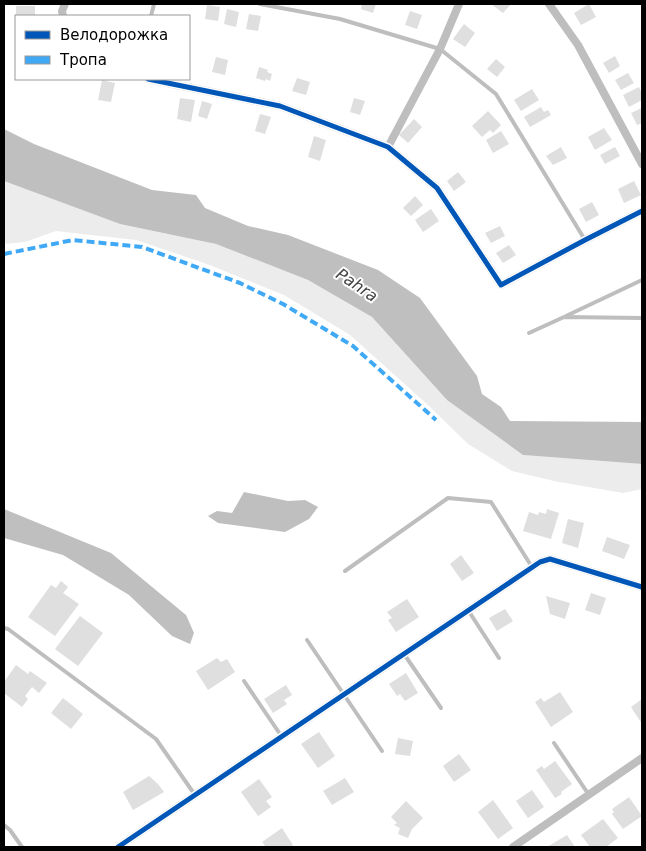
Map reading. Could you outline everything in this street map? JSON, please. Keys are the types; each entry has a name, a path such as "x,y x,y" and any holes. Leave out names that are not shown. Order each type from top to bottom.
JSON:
{"street":[{"path":"388,147 440,49 459,4"},
{"path":"549,4 578,45 642,164"},
{"path":"153,80 280,106 388,147 437,188 501,285 642,211"},
{"path":"118,847 540,562 550,559 642,587"},
{"path":"512,847 642,758"}],"lane":[{"path":"260,4 340,19 440,49 496,94 585,240"},
{"path":"529,332 642,280"},
{"path":"564,317 642,318"},
{"path":"345,571 448,498 491,502 532,567"},
{"path":"468,610 499,658"},
{"path":"4,628 8,629 156,739 195,795"},
{"path":"307,640 382,751"},
{"path":"404,654 441,708"},
{"path":"244,680 282,737"},
{"path":"554,743 589,795"},
{"path":"4,825 22,847"}],"shaded area":[{"path":"4,181 120,224 216,244 308,280 372,317 447,400 523,455 642,464 642,489 623,493 554,481 512,471 468,444 428,405 350,335 284,295 207,264 136,240 56,231 25,242 6,244 4,238"}],"water":[{"name":"Pahra","path":"4,129 34,144 152,190 196,195 205,208 248,226 288,235 378,270 420,298 477,376 482,394 501,407 510,421 642,422 642,464 523,455 447,400 372,317 308,280 216,244 120,224 4,181"},
{"path":"244,492 288,501 305,500 318,507 309,519 285,532 218,523 208,516 217,511 232,513"},
{"path":"4,509 111,553 186,615 194,633 190,644 172,636 129,595 63,555 4,538"}],"building":[{"path":"362,4 376,4 373,13 361,9"},
{"path":"491,4 511,4 503,13"},
{"path":"589,4 596,17 581,25 574,13"},
{"path":"207,5 220,7 218,21 205,19"},
{"path":"16,6 35,6 35,15 16,15"},
{"path":"227,9 239,12 236,27 224,24"},
{"path":"410,11 422,15 417,29 405,25"},
{"path":"249,14 261,16 258,31 246,29"},
{"path":"464,24 475,33 465,47 453,39"},
{"path":"615,56 620,66 609,73 603,63"},
{"path":"216,57 228,60 225,75 212,72"},
{"path":"496,59 505,67 497,77 487,69"},
{"path":"259,67 268,70 267,72 272,74 270,81 256,78"},
{"path":"628,73 634,83 621,90 615,80"},
{"path":"297,78 310,82 306,95 292,91"},
{"path":"102,80 115,83 111,102 98,100"},
{"path":"639,87 642,100 629,107 623,95"},
{"path":"532,89 539,100 521,111 514,100"},
{"path":"180,98 195,100 191,122 177,119"},
{"path":"354,98 365,101 360,115 350,112"},
{"path":"202,101 212,104 207,119 198,116"},
{"path":"541,107 544,112 548,110 551,115 530,127 524,117"},
{"path":"642,108 642,123 637,125 631,113"},
{"path":"488,111 501,125 493,133 490,130 482,137 472,126"},
{"path":"260,114 271,117 265,134 255,131"},
{"path":"414,119 422,127 408,143 399,135"},
{"path":"604,128 612,140 595,150 588,137"},
{"path":"501,131 509,144 493,153 486,140"},
{"path":"314,136 326,140 320,161 308,157"},
{"path":"561,147 567,158 553,165 546,156"},
{"path":"615,147 620,156 605,164 600,155"},
{"path":"458,172 466,182 454,191 447,181"},
{"path":"634,181 641,195 624,203 618,189"},
{"path":"415,196 423,205 411,216 403,208"},
{"path":"592,202 599,215 586,222 579,209"},
{"path":"431,209 439,221 423,232 415,220"},
{"path":"500,226 505,236 491,243 485,233"},
{"path":"509,245 516,255 503,263 496,253"},
{"path":"547,509 559,513 551,539 523,531 529,512 538,515 539,512 546,514"},
{"path":"568,519 584,523 578,548 562,543"},
{"path":"607,537 630,545 624,559 602,551"},
{"path":"461,555 474,573 462,581 450,564"},
{"path":"61,581 68,587 63,593 79,604 55,636 28,617 51,585 56,588"},
{"path":"591,593 606,598 600,615 585,610"},
{"path":"546,596 570,603 565,619 550,614"},
{"path":"407,599 419,617 396,632 388,620 392,618 387,612"},
{"path":"505,609 513,621 497,631 489,618"},
{"path":"80,616 103,633 78,666 55,649"},
{"path":"217,658 221,662 227,659 235,672 208,690 196,671"},
{"path":"16,665 28,674 30,671 47,683 39,693 32,687 25,696 28,699 22,707 4,693 4,682"},
{"path":"406,673 418,693 405,701 400,694 397,696 389,684"},
{"path":"286,685 292,695 284,700 287,704 273,713 264,699"},
{"path":"560,692 573,712 551,727 535,702 541,698 544,702"},
{"path":"63,698 83,714 71,729 51,713"},
{"path":"642,699 642,724 631,707"},
{"path":"319,732 335,756 318,768 301,744"},
{"path":"398,738 413,741 410,756 395,754"},
{"path":"459,754 471,770 454,782 443,766"},
{"path":"555,761 572,784 555,798 536,770 542,766 544,769"},
{"path":"149,776 164,792 133,810 123,792"},
{"path":"345,778 354,792 332,805 323,791"},
{"path":"259,779 272,797 266,801 271,807 258,816 241,792"},
{"path":"532,790 544,807 528,818 516,801"},
{"path":"629,797 642,816 623,829 612,814 614,812 612,809"},
{"path":"493,800 513,828 498,839 478,812"},
{"path":"406,801 423,818 412,829 408,838 398,834 400,828 394,825 397,823 391,817"},
{"path":"603,819 618,838 606,847 590,847 581,835"},
{"path":"282,828 293,845 290,847 266,847 262,842"},
{"path":"567,835 575,847 547,847"}],"marked path":[{"path":"4,254 73,240 142,247 240,283 283,304 353,346 436,420"}],"cycle path":[{"path":"153,80 280,106 388,147 437,188 501,285 642,211"},
{"path":"118,847 540,562 550,559 642,587"}]}
